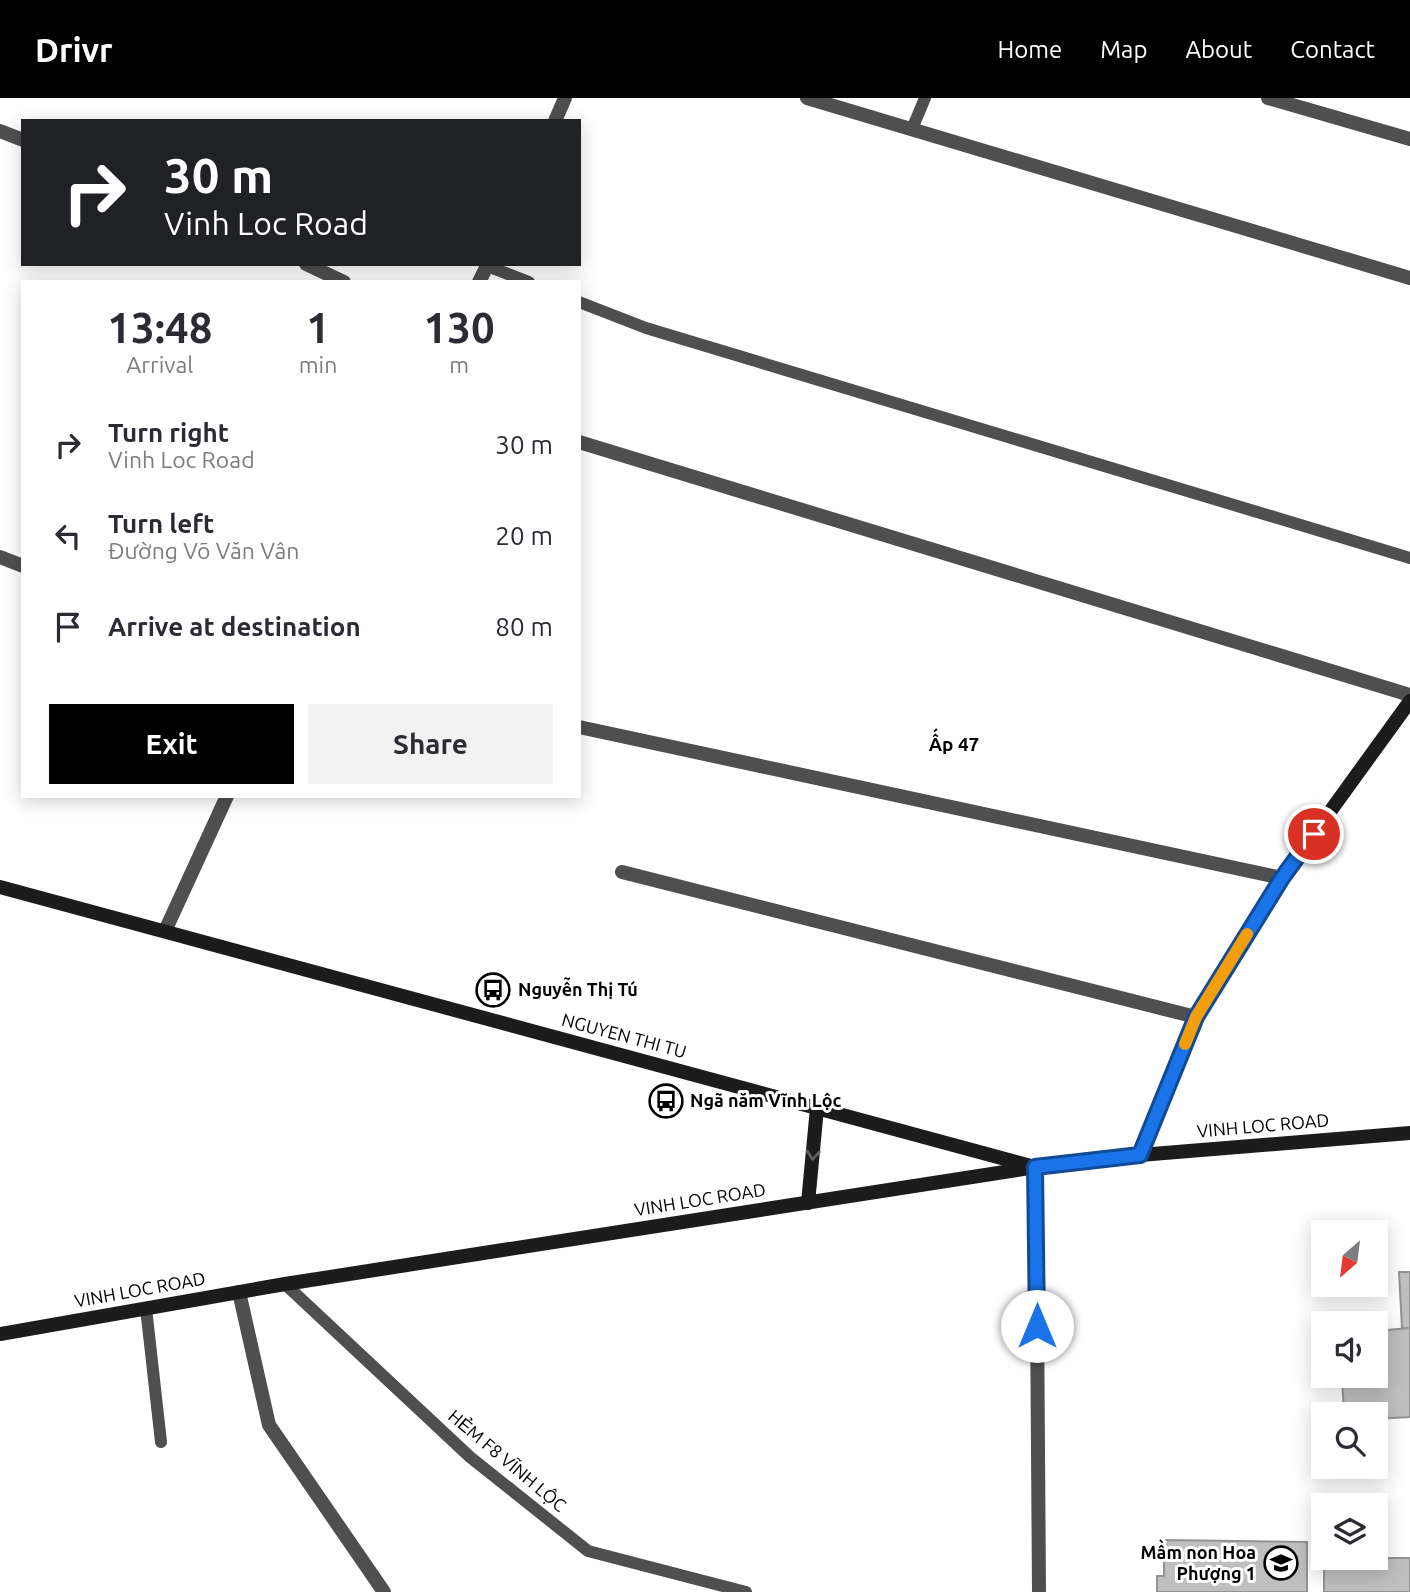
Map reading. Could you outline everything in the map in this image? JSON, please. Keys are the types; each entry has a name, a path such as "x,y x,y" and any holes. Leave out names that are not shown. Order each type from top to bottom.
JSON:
{"main road":[{"path":"1140,1155 1196,1017 1282,878 1410,701"},
{"name":"NGUYEN THI TU","path":"0,887 1035,1167"},
{"path":"808,1203 817,1108"},
{"name":"VINH LOC ROAD","path":"0,1334 285,1284 1035,1167 1140,1155 1410,1133"}],"street":[{"path":"556,119 565,98"},
{"path":"807,98 1410,278"},
{"path":"1268,98 1410,139"},
{"path":"0,131 21,139"},
{"path":"310,266 340,280"},
{"path":"581,443 1410,695"},
{"path":"0,557 21,565"},
{"path":"581,727 1282,878"},
{"path":"165,931 226,798"},
{"path":"622,872 1196,1017"},
{"path":"1035,1167 1038,1592"},
{"path":"239,1292 269,1425 384,1592"}],"lane":[{"path":"912,129 925,98"},
{"path":"490,266 524,280"},
{"path":"581,303 646,328 1410,558"},
{"name":"HẺM F8 VĨNH LỘC","path":"285,1284 470,1457 588,1551 746,1592"},
{"path":"146,1308 162,1442"}],"building":[{"path":"1399,1272 1410,1272 1410,1328 1402,1328"},
{"path":"1410,1328 1410,1417 1388,1418 1388,1402 1343,1402 1343,1388 1388,1388 1388,1330"},
{"path":"1164,1540 1307,1542 1307,1592 1157,1592 1157,1576 1164,1576"},
{"path":"1388,1558 1410,1558 1410,1592 1324,1592 1324,1570 1388,1570"}],"slow traffic":[{"path":"1185,1044 1196,1017 1247,934"}],"place":[{"name":"Nguyễn Thị Tú","path":"493,990"},
{"name":"Ngã năm Vĩnh Lộc","path":"666,1101"},
{"name":"Mầm non Hoa Phượng 1","path":"1281,1563"}],"district":[{"name":"Ấp 47","path":"954,744"}],"route":[{"path":"1037,1326 1035,1167 1140,1155 1196,1017 1282,878 1314,834"}]}
